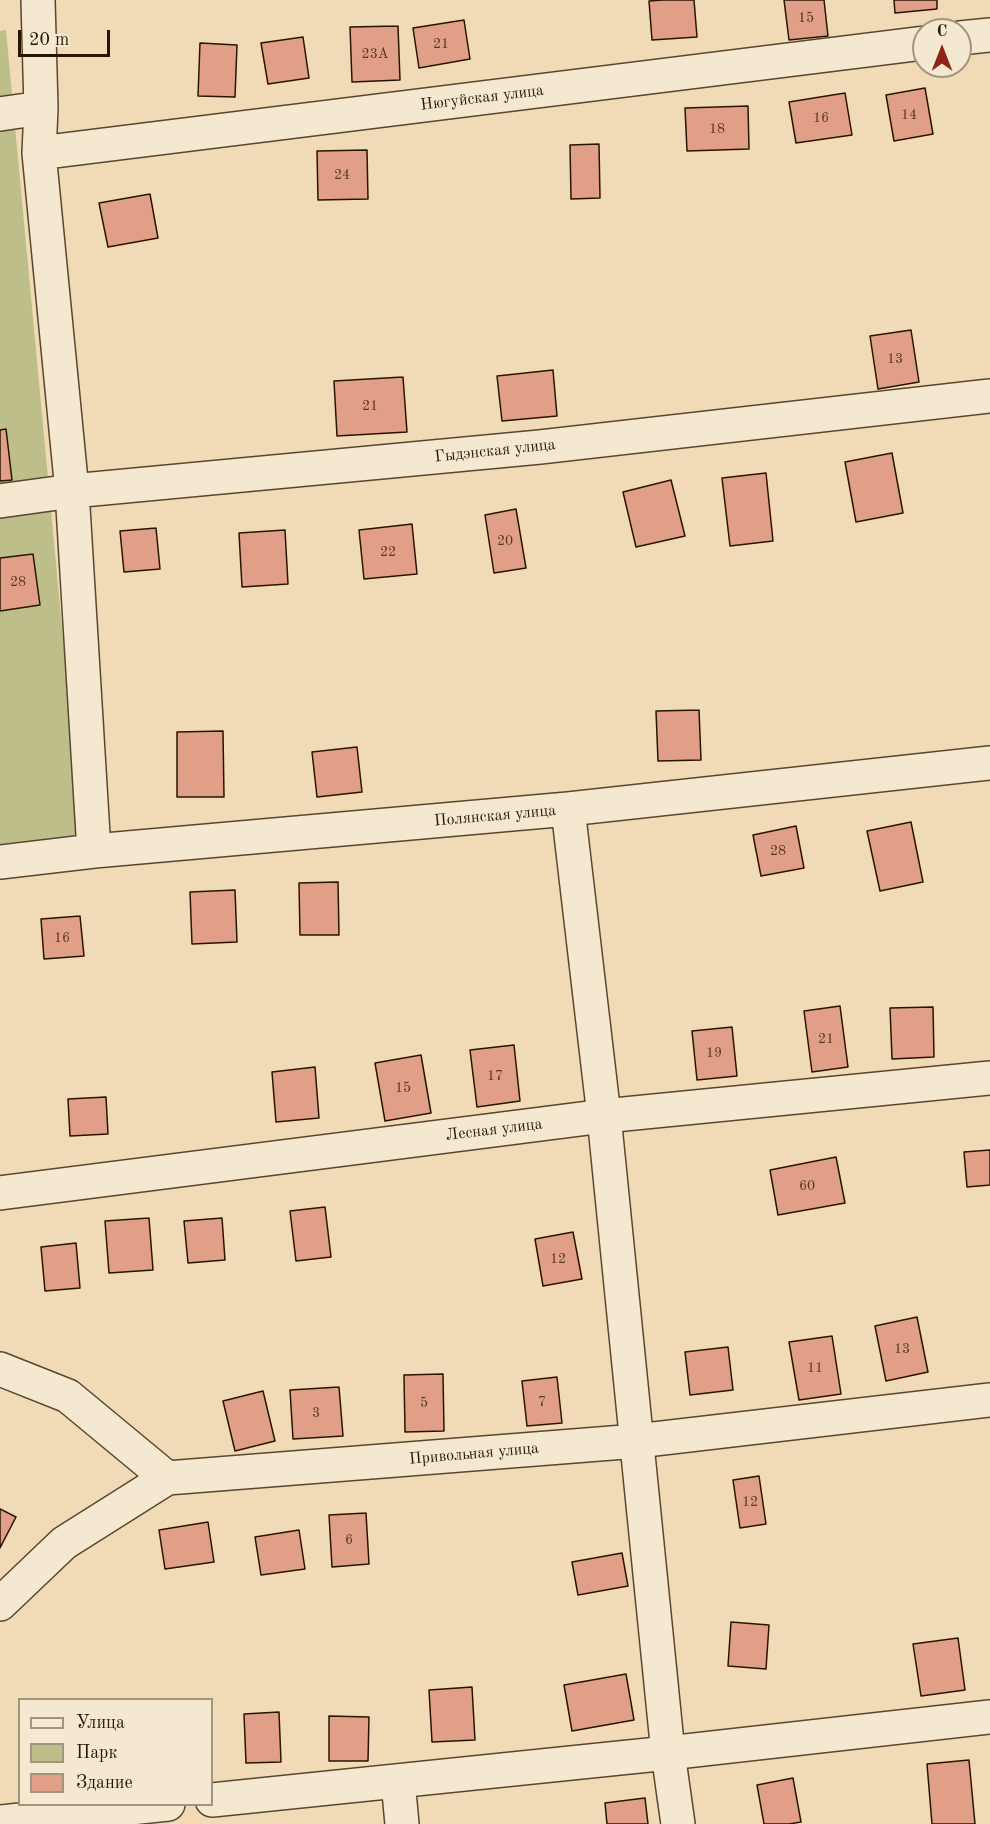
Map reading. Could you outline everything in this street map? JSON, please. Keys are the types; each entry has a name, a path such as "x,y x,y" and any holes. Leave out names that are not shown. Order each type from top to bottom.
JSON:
{"street":[{"path":"38,0 41,108 39,153 72,491 94,851"},
{"path":"972,36 990,34"},
{"name":"Нюгуйская улица","path":"39,153 912,44"},
{"path":"0,114 41,108"},
{"name":"Гыдэнская улица","path":"0,501 72,491 540,447 990,396"},
{"name":"Полянская улица","path":"0,862 94,851 568,809 990,763"},
{"path":"568,809 604,1116 668,1753 678,1824"},
{"name":"Лесная улица","path":"0,1193 604,1116 990,1077"},
{"path":"0,1369 68,1396 167,1478"},
{"name":"Привольная улица","path":"0,1604 64,1543 167,1478 637,1441 990,1400"},
{"path":"213,1800 990,1717"},
{"path":"398,1781 402,1824"},
{"path":"0,1822 149,1806"}],"green space":[{"path":"6,30 82,841 0,851 0,31"}],"building":[{"path":"694,0 697,37 652,40 649,1"},
{"path":"784,0 824,0 828,36 789,40"},
{"path":"894,0 937,0 937,9 895,13"},
{"path":"464,20 470,59 419,68 413,28"},
{"path":"398,26 400,80 352,82 350,27"},
{"path":"303,37 309,78 268,84 261,43"},
{"path":"200,43 237,45 235,97 198,96"},
{"path":"925,88 933,134 894,141 886,95"},
{"path":"845,93 852,135 796,143 789,102"},
{"path":"748,106 749,149 687,151 685,108"},
{"path":"599,144 600,198 571,199 570,145"},
{"path":"367,150 368,199 318,200 317,151"},
{"path":"150,194 158,238 108,247 99,203"},
{"path":"911,330 919,382 878,389 870,336"},
{"path":"553,370 557,416 502,421 497,376"},
{"path":"403,377 407,432 337,436 334,381"},
{"path":"6,429 12,480 0,481 0,430"},
{"path":"892,453 903,513 856,522 845,462"},
{"path":"766,473 773,541 730,546 722,478"},
{"path":"671,480 685,536 636,547 623,492"},
{"path":"516,509 526,568 494,573 485,515"},
{"path":"412,524 417,574 364,579 359,530"},
{"path":"156,528 160,569 124,572 120,531"},
{"path":"285,530 288,584 242,587 239,533"},
{"path":"33,554 40,605 0,611 0,558"},
{"path":"699,710 701,760 658,761 656,711"},
{"path":"223,731 224,797 177,797 177,732"},
{"path":"357,747 362,792 317,797 312,752"},
{"path":"911,822 923,882 880,891 867,831"},
{"path":"796,826 804,868 761,876 753,835"},
{"path":"338,882 339,935 300,935 299,883"},
{"path":"235,890 237,942 192,944 190,892"},
{"path":"80,916 84,956 44,959 41,919"},
{"path":"840,1006 848,1067 812,1072 804,1011"},
{"path":"933,1007 934,1057 892,1059 890,1008"},
{"path":"732,1027 737,1076 697,1080 692,1031"},
{"path":"514,1045 520,1101 477,1107 470,1050"},
{"path":"421,1055 431,1113 385,1121 375,1063"},
{"path":"315,1067 319,1118 276,1122 272,1072"},
{"path":"106,1097 108,1134 70,1136 68,1099"},
{"path":"990,1150 990,1185 967,1187 964,1152"},
{"path":"836,1157 845,1203 778,1215 770,1170"},
{"path":"325,1207 331,1257 296,1261 290,1211"},
{"path":"149,1218 153,1270 109,1273 105,1221"},
{"path":"222,1218 225,1260 188,1263 184,1221"},
{"path":"573,1232 582,1279 543,1286 535,1239"},
{"path":"76,1243 80,1288 45,1291 41,1247"},
{"path":"917,1317 928,1372 886,1381 875,1326"},
{"path":"832,1336 841,1394 799,1400 789,1342"},
{"path":"728,1347 733,1390 690,1395 685,1352"},
{"path":"443,1374 444,1431 405,1432 404,1375"},
{"path":"557,1377 562,1423 527,1426 522,1381"},
{"path":"339,1387 343,1436 293,1439 290,1390"},
{"path":"263,1391 275,1441 235,1451 223,1401"},
{"path":"759,1476 766,1524 740,1528 733,1480"},
{"path":"0,1509 16,1517 0,1548"},
{"path":"366,1513 369,1564 332,1567 329,1515"},
{"path":"208,1522 214,1562 165,1569 159,1530"},
{"path":"299,1530 305,1569 261,1575 255,1537"},
{"path":"622,1553 628,1586 578,1595 572,1562"},
{"path":"731,1622 769,1625 766,1669 728,1666"},
{"path":"958,1638 965,1690 921,1696 913,1644"},
{"path":"626,1674 634,1720 572,1731 564,1685"},
{"path":"472,1687 475,1740 432,1742 429,1690"},
{"path":"279,1712 281,1762 246,1763 244,1714"},
{"path":"329,1716 369,1717 368,1761 329,1761"},
{"path":"969,1760 975,1824 932,1824 927,1764"},
{"path":"793,1778 801,1822 764,1824 757,1785"},
{"path":"645,1798 648,1824 607,1824 605,1803"}]}
